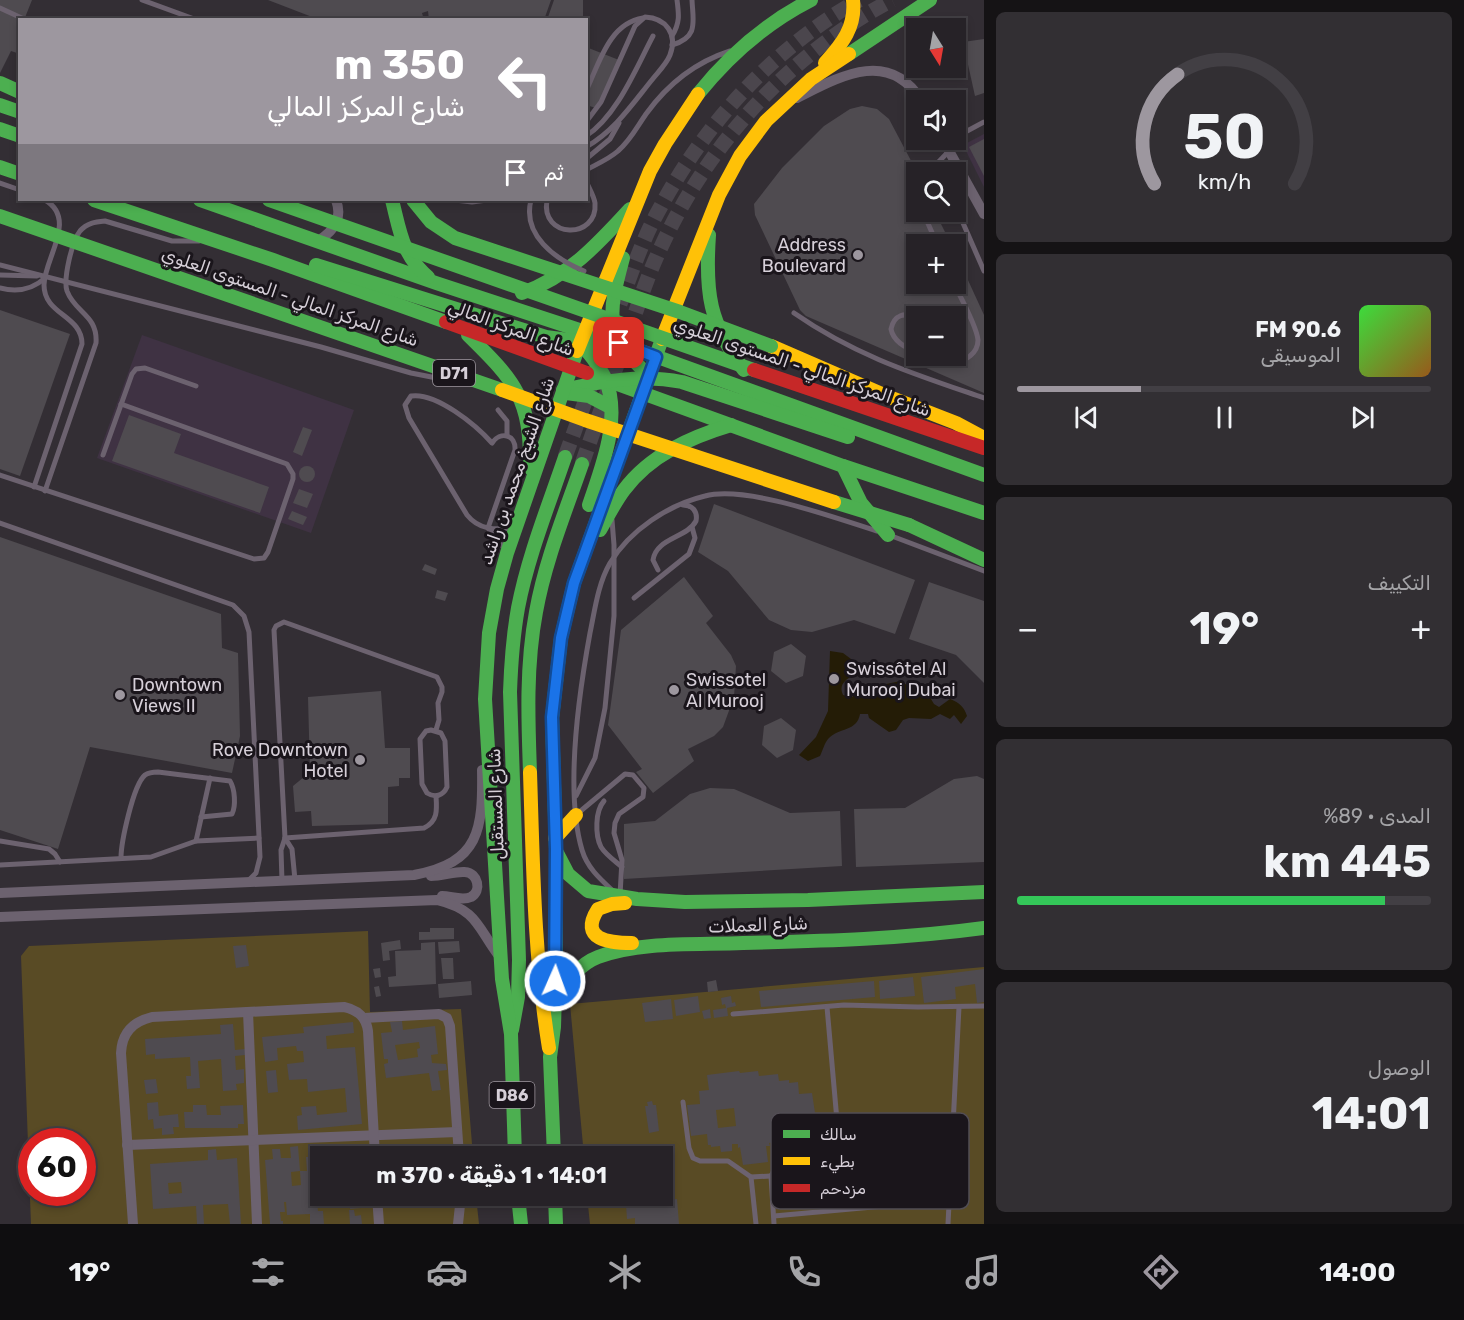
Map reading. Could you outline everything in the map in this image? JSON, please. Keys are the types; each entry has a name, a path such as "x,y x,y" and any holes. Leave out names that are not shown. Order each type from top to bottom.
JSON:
{"main road":[{"name":"شارع الشيخ محمد بن راشد","path":"511,1034 505,1007 501,958 485,699 486,655 492,610 507,553 582,337 650,171 681,118 719,69 783,11 811,0"},
{"path":"550,1057 554,1002 556,844 552,744 554,691 564,620 581,565 666,327 729,175 766,121 811,79 838,49 849,31 854,15 853,0"},
{"path":"811,79 930,0"},
{"path":"0,81 18,88"},
{"path":"0,105 18,111"},
{"path":"0,129 18,134"},
{"path":"0,167 18,173"},
{"path":"480,296 513,295 529,291 558,278 583,258 638,199"},
{"path":"638,199 611,306 610,322 627,355 685,408"},
{"name":"شارع المركز المالي","path":"97,201 273,260 843,466 984,513"},
{"name":"شارع المركز المالي","path":"203,201 436,283 540,316 582,337 619,343 984,477"},
{"name":"شارع المركز المالي - المستوى العلوي","path":"272,201 766,375 984,448"},
{"path":"392,201 401,240 410,259 416,268 436,283"},
{"path":"413,201 427,219 447,234 752,338 884,395 956,423 984,438"},
{"path":"711,215 706,278 711,312 735,359 747,375 778,400"},
{"name":"شارع المركز المالي - المستوى العلوي","path":"0,216 692,456 909,525"},
{"path":"273,260 299,261 324,267 546,337 582,337 606,381 612,422 609,446 586,516 581,565"},
{"path":"611,306 622,318 636,326 666,327"},
{"path":"540,316 553,329 552,335 546,337"},
{"path":"619,343 643,338 666,327"},
{"path":"464,330 503,368 523,401 529,419 531,438 530,487"},
{"path":"562,392 627,377 648,376 671,379 953,472 984,477"},
{"path":"685,408 676,393 681,386 693,385"},
{"path":"562,392 584,394 610,407"},
{"path":"581,565 619,497 636,477 663,455 686,442 731,425"},
{"name":"شارع المستقبل","path":"515,1146 511,1034 518,997 519,960 511,664 524,582 565,457"},
{"name":"شارع المستقبل","path":"554,1146 550,1057 536,955 528,718 529,666 543,579 582,464"},
{"path":"843,466 860,504 888,535"},
{"path":"909,525 984,548"},
{"path":"909,525 984,560"},
{"path":"556,844 576,814"},
{"name":"شارع العملات","path":"556,844 562,866 580,886 597,894 655,901 808,900 984,892"},
{"path":"655,901 605,906 598,909 592,922 593,930 603,941 656,948"},
{"name":"شارع العملات","path":"554,1002 573,975 587,962 604,955 656,948 904,938 984,928"},
{"path":"519,1206 521,1224"},
{"path":"555,1206 556,1224"}],"street":[{"path":"781,106 842,76 867,70 887,73 908,84 913,90"},
{"path":"951,150 984,214"},
{"path":"318,241 328,235 337,223 339,208 336,201"},
{"path":"414,875 436,871 449,865 469,846 481,820 482,769 488,747"},
{"path":"0,893 282,880 441,876 466,872 472,874 477,880 478,887 469,898 444,896 415,900"},
{"path":"2,919 437,900 461,908 479,924 501,958"},
{"path":"133,1224 121,1053 126,1033 132,1025 141,1020 152,1017 352,1008 364,1018 368,1031 375,1146"},
{"path":"248,1012 258,1224"},
{"path":"364,1018 440,1014 447,1018 450,1026 458,1146"},
{"path":"127,1145 457,1132"},
{"path":"378,1206 379,1224"},
{"path":"458,1224 460,1206"}],"lane":[{"path":"142,0 192,18"},
{"path":"672,36 679,24 677,0"},
{"path":"672,45 687,37 693,27 692,0"},
{"path":"0,8 22,18"},
{"path":"588,119 604,96 631,32 645,17"},
{"path":"588,87 617,31 630,21 645,17 661,20 668,27 672,36 668,60 620,120 588,146"},
{"path":"588,134 604,120 615,105 653,36"},
{"path":"588,169 609,158 625,144 648,111 678,80 708,60 741,48"},
{"path":"588,157 614,135 620,120"},
{"path":"966,132 984,122"},
{"path":"0,183 18,189"},
{"path":"547,201 546,210 553,223 570,231 583,227 592,218 595,205 588,186"},
{"path":"0,288 12,291 27,289 40,283 60,228 56,209 46,201"},
{"path":"464,201 480,201"},
{"path":"531,201 530,223 538,239 547,248 565,262 624,288 638,298"},
{"path":"45,491 96,343 96,331 92,321 76,305 67,290 66,273 78,233 85,226 105,221 172,242 184,243 208,239"},
{"path":"963,222 984,271"},
{"path":"0,265 321,347 411,373 482,384"},
{"path":"0,275 43,277"},
{"path":"34,487 82,344 79,329 74,322 55,310 47,299 43,277"},
{"path":"966,312 976,335 977,346 972,355 966,359"},
{"path":"794,313 857,351 902,370 984,398"},
{"path":"906,315 900,315 893,321 891,329 896,340 906,346"},
{"path":"103,455 132,374 139,368 196,386"},
{"path":"488,528 515,450 512,438 507,435 496,437 492,443 473,423 454,410 418,395 411,396 406,401 406,408 412,422 467,515 476,524 488,528 516,527"},
{"path":"0,475 254,558 261,559 267,555 293,479 293,474 287,464 121,404"},
{"path":"498,410 507,421 507,435"},
{"path":"620,897 597,877 586,860 576,814 576,797 577,741 584,669 602,581 614,557 625,543 646,525 681,504 706,495 736,493 816,512 888,535 984,571"},
{"path":"658,570 653,560 657,549 692,527 696,521 696,513 691,507 681,504"},
{"path":"576,797 590,772 602,726 613,635 612,509"},
{"path":"0,523 232,605 244,616 249,632 260,857 258,868 246,882"},
{"path":"634,598 689,554 695,538 692,527"},
{"path":"488,528 498,537 507,553"},
{"path":"282,880 281,850 285,838 274,630 278,624 285,622 437,677 442,687 436,730"},
{"path":"436,730 441,733 445,741 448,782 445,791 436,796 426,793 423,789 419,744 426,731 436,730"},
{"path":"121,858 123,835 140,781 144,776 158,772 227,780 232,783 234,812 229,815 201,817"},
{"path":"576,814 623,775 631,774 644,788 644,794 620,814 614,828 621,854 620,897"},
{"path":"196,841 210,778"},
{"path":"285,838 424,828 436,816 436,796"},
{"path":"604,801 597,812 598,839 603,850 622,867"},
{"path":"0,865 159,855 196,841 259,838"},
{"path":"285,838 292,849 295,880"},
{"path":"0,842 49,849 60,862"},
{"path":"733,1014 827,1007 984,1006"},
{"path":"827,1007 836,1113"},
{"path":"954,1113 959,1007"},
{"path":"683,1102 689,1148 693,1158 700,1161 728,1161 751,1177 771,1176"},
{"path":"751,1177 756,1224"},
{"path":"774,1209 774,1224"},
{"path":"774,1215 844,1209"},
{"path":"948,1224 949,1209"}],"shaded area":[{"path":"984,134 984,187 966,150 966,143"},
{"path":"142,335 354,410 311,533 97,458"},
{"path":"830,651 843,653 855,662 855,673 842,685 843,695 852,697 860,691 867,691 873,695 881,692 886,684 901,681 911,688 924,691 939,707 950,699 956,702 967,716 961,724 954,715 950,719 940,714 931,719 909,718 903,720 896,730 889,732 869,718 868,714 860,714 855,724 828,739 820,756 808,761 799,755 816,737 828,711"},
{"path":"368,931 370,1012 461,1009 472,1146 310,1146 310,1206 477,1206 479,1224 31,1224 30,1206 96,1206 96,1128 27,1128 21,956 29,946"},
{"path":"984,967 984,1224 590,1224 588,1206 673,1206 673,1146 583,1146 570,1004"}],"building":[{"path":"0,0 32,0 25,18 18,18 18,53 11,51 0,73"},
{"path":"268,0 551,0 545,18 429,18 428,11 422,13 423,18 315,18"},
{"path":"554,0 583,0 583,18 548,18"},
{"path":"984,39 984,93 975,96 966,56 966,42"},
{"path":"588,48 619,60 596,108 588,106"},
{"path":"862,106 877,109 889,119 912,162 906,162 906,222 940,222 946,234 906,234 906,294 966,294 966,276 984,315 984,393 922,366 966,366 966,306 906,306 906,359 806,316 800,310 755,215 754,204 782,168 824,126 850,109"},
{"path":"984,139 984,176 969,147"},
{"path":"0,310 70,334 20,476 0,469"},
{"path":"129,415 181,434 174,453 269,487 260,513 112,461"},
{"path":"303,427 312,430 302,456 293,452"},
{"path":"304,466 310,466 315,474 313,480 304,482 299,477 299,471"},
{"path":"299,489 313,494 307,508 293,503"},
{"path":"714,504 915,580 895,634 854,620 812,632 791,630 769,620 728,571 698,552"},
{"path":"292,511 307,517 303,525 288,519"},
{"name":"Downtown Views II","path":"0,537 221,614 222,648 238,653 240,736 232,773 90,747 58,849 0,830"},
{"path":"425,564 437,569 435,575 422,570"},
{"name":"Swissotel Al Murooj","path":"684,577 713,616 706,623 731,655 736,666 734,697 723,727 714,736 688,749 694,761 653,793 636,772 642,769 608,725 621,630"},
{"path":"929,582 984,601 984,683 956,655 909,639"},
{"path":"437,590 448,593 445,601 435,598"},
{"path":"791,644 806,656 803,676 786,683 771,671 774,652"},
{"name":"Rove Downtown Hotel","path":"381,691 385,748 410,748 410,778 399,778 399,786 388,787 388,824 312,826 311,811 295,812 293,786 310,772 308,697"},
{"path":"781,718 796,730 793,750 777,758 762,745 764,726"},
{"path":"977,776 984,779 984,862 856,867 854,809 905,808 954,779"},
{"path":"710,788 734,789 790,813 840,811 842,866 624,879 624,824 655,821 690,794"},
{"path":"430,928 454,928 454,939 419,940 419,932 430,932"},
{"path":"400,940 401,949 389,951 390,960 383,961 381,943"},
{"path":"459,941 460,952 439,954 438,942"},
{"path":"435,942 436,984 389,987 388,977 396,976 395,951 421,950 421,943"},
{"path":"246,945 249,966 236,968 233,946"},
{"path":"441,958 453,958 454,979 443,979"},
{"path":"380,968 381,977 375,978 373,969"},
{"path":"984,969 984,1002 977,1003 975,984 955,987 956,999 924,1003 921,977"},
{"path":"913,977 915,996 880,999 879,981"},
{"path":"716,980 718,991 708,992 707,982"},
{"path":"471,981 472,995 439,998 438,984"},
{"path":"874,981 875,997 761,1007 759,991"},
{"path":"379,986 381,996 376,997 374,987"},
{"path":"698,996 700,1012 676,1016 674,1000"},
{"path":"731,996 732,1003 735,1002 736,1006 727,1008 728,1016 714,1018 713,1010 726,1008 725,1004 722,1005 721,998"},
{"path":"671,999 673,1019 645,1022 642,1003"},
{"path":"710,1009 711,1018 704,1019 702,1011"},
{"path":"402,1021 403,1030 435,1026 438,1054 431,1055 432,1063 446,1064 447,1070 438,1071 441,1090 432,1091 429,1073 386,1078 384,1064 388,1063 388,1059 384,1059 381,1033 392,1032 390,1022","holes":["419,1042 420,1048 417,1049 418,1057 398,1060 395,1045"]},
{"path":"353,1022 354,1033 326,1036 327,1049 355,1047 362,1124 298,1130 297,1116 302,1115 301,1107 316,1106 317,1115 347,1112 345,1088 308,1092 307,1079 289,1080 287,1064 304,1062 303,1051 297,1051 296,1046 277,1048 278,1060 265,1062 262,1037 304,1033 303,1027"},
{"path":"233,1024 235,1050 245,1049 245,1055 235,1056 236,1070 244,1069 244,1083 236,1084 237,1090 223,1091 221,1059 198,1061 200,1088 187,1089 186,1076 191,1076 190,1057 155,1059 155,1054 146,1055 145,1039 221,1034 220,1025"},
{"path":"276,1070 278,1092 268,1093 266,1071"},
{"path":"739,1071 740,1073 758,1071 759,1076 778,1074 779,1081 798,1082 799,1094 812,1093 815,1113 771,1113 771,1143 769,1143 770,1146 766,1146 768,1162 743,1165 738,1144 732,1144 732,1151 721,1152 720,1146 708,1145 707,1134 691,1136 687,1105 700,1104 699,1091 709,1090 707,1075","holes":["734,1108 736,1126 718,1128 716,1110"]},
{"path":"156,1079 158,1093 146,1094 144,1080"},
{"path":"652,1101 653,1105 656,1105 659,1131 649,1133 645,1106 648,1106 647,1102"},
{"path":"158,1102 159,1116 178,1114 179,1127 173,1127 174,1134 162,1135 162,1128 154,1129 153,1119 148,1120 147,1103"},
{"path":"193,1105 206,1105 207,1115 221,1115 220,1106 243,1105 244,1124 238,1124 238,1128 185,1128 184,1112 193,1112"},
{"path":"298,1146 300,1171 307,1171 306,1157 310,1157 310,1206 317,1206 318,1211 323,1211 324,1224 310,1224 310,1214 287,1215 286,1202 284,1202 285,1212 280,1212 283,1224 270,1224 265,1160 273,1159 272,1149 280,1149 281,1158 291,1158 290,1147","holes":["300,1171 301,1185 292,1186 291,1172"]},
{"path":"216,1149 217,1160 237,1158 241,1224 230,1224 228,1204 203,1205 204,1224 197,1224 196,1206 153,1209 150,1164 208,1160 208,1150","holes":["181,1182 182,1193 169,1194 168,1183"]},
{"path":"673,1199 677,1199 679,1224 635,1224 635,1218 627,1219 626,1206 673,1206"},
{"path":"350,1206 361,1206 361,1208 350,1209"},
{"path":"349,1210 354,1210 355,1216 361,1215 362,1224 350,1224"}],"tunnel":[{"path":"620,304 654,219 678,176 721,117 771,64 828,19 859,0"},
{"path":"582,464 652,267 681,207 704,171 757,104 787,74 820,46 892,0"},
{"path":"565,457 611,330"}],"traffic: fast":[{"path":"698,94 736,53 764,29 811,0"},
{"path":"849,54 930,0"},
{"path":"0,83 18,91"},
{"path":"0,105 18,111"},
{"path":"0,129 18,135"},
{"path":"0,167 18,173"},
{"path":"97,201 273,260 446,322"},
{"path":"203,201 436,283 619,343 984,475"},
{"path":"272,201 754,370"},
{"path":"392,201 407,251 419,269 428,277"},
{"path":"414,201 431,222 455,238 680,312 771,346"},
{"path":"522,293 568,269 594,247 630,209"},
{"path":"0,216 502,390"},
{"path":"709,235 708,274 712,307 723,337 744,370"},
{"path":"623,258 614,296 613,324 625,349 651,378"},
{"path":"316,265 546,337 590,343"},
{"path":"468,335 498,366 517,393 527,425 530,468"},
{"path":"554,1146 550,1057 554,1027 556,959 556,849 552,718 561,638 574,583 662,339"},
{"path":"577,340 589,353 605,378 612,409 608,442 589,505"},
{"path":"515,1146 511,1034 502,979 485,699 489,633 497,589 507,553 577,351"},
{"path":"587,373 843,466 984,513"},
{"path":"563,390 622,380 652,379 682,382 848,437"},
{"path":"566,393 589,396 610,407"},
{"path":"600,530 624,490 646,467 686,442 731,425"},
{"path":"512,1030 518,997 519,960 510,692 512,650 518,608 527,570 565,457"},
{"path":"530,772 529,672 536,612 550,556 582,464"},
{"path":"843,466 861,503 888,535"},
{"path":"834,502 909,525"},
{"path":"909,525 984,560"},
{"path":"556,851 568,874 588,891 637,899 685,902 808,900 984,892"},
{"path":"554,1002 573,976 591,960 632,948 864,939 984,928"},
{"path":"519,1206 521,1224"},
{"path":"555,1206 556,1224"}],"traffic: slow":[{"path":"825,63 842,42 850,27 853,0"},
{"path":"662,339 719,195 740,156 766,121 811,79 849,54"},
{"path":"577,351 650,171 698,94"},
{"path":"771,346 884,395 956,423 984,438"},
{"path":"502,390 585,420 834,502"},
{"path":"530,772 537,945 549,1048"},
{"path":"555,838 576,815"},
{"path":"625,903 612,904 598,909 592,927 599,938 632,943"}],"traffic: jam":[{"path":"446,322 587,373"},
{"path":"754,370 984,448"}],"place":[{"name":"Address Boulevard","path":"858,255"},
{"name":"Swissôtel Al Murooj Dubai","path":"834,679"},
{"name":"Swissotel Al Murooj","path":"674,690"},
{"name":"Downtown Views II","path":"120,695"},
{"name":"Rove Downtown Hotel","path":"360,760"}],"route":[{"path":"555,981 556,849 552,717 561,638 574,583 656,357 619,343"}]}
